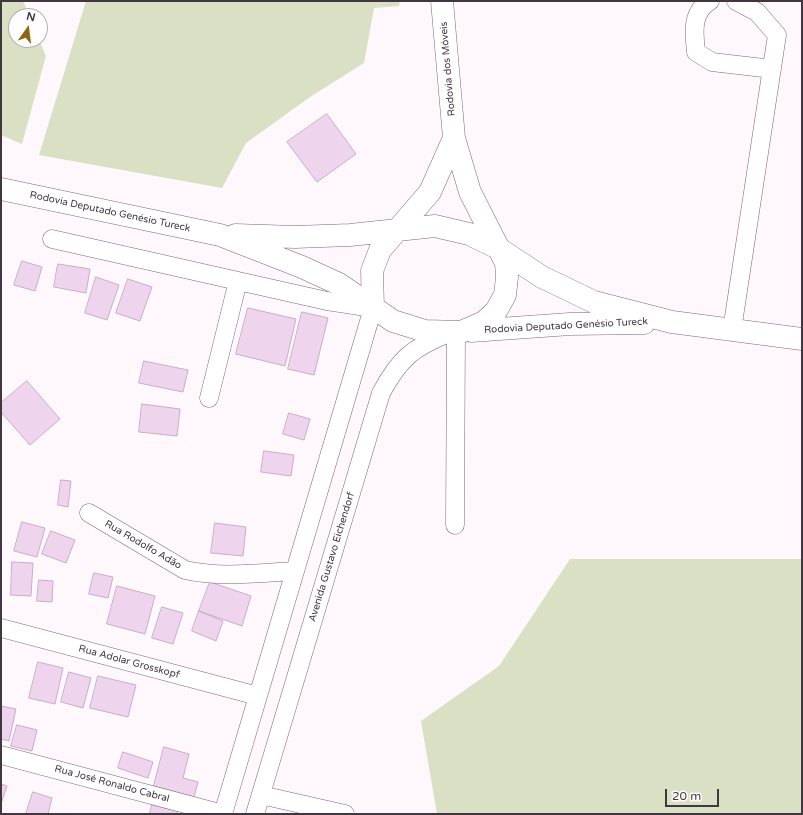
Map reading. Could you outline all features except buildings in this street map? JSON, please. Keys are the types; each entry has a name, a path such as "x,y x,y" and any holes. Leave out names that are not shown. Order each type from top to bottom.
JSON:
{"main road":[{"name":"Rodovia dos Móveis","path":"442,1 454,138 470,192 498,248"},
{"name":"Rodovia dos Móveis","path":"399,229 430,192 454,138"},
{"name":"Rodovia Deputado Genésio Tureck","path":"1,189 220,235 302,267 339,284 373,308"},
{"path":"435,226 469,234 498,248 506,263 507,277 505,295 496,311 484,322 457,331 425,331 393,321 373,308 372,271 380,250 399,229 435,226"},
{"name":"Rodovia Deputado Genésio Tureck","path":"220,235 295,237 350,235 399,229"},
{"name":"Rodovia Deputado Genésio Tureck","path":"498,248 542,277 594,302 672,322 802,339"},
{"name":"Rodovia Deputado Genésio Tureck","path":"457,331 570,324 672,322"}],"street":[{"path":"710,1 702,5 693,25 696,52 712,62 772,69"},
{"path":"732,330 777,35 757,12 736,1"},
{"path":"52,239 285,292 327,301 373,308 223,814"},
{"path":"285,292 302,267"},
{"path":"209,398 238,281"},
{"path":"455,525 457,331"},
{"name":"Avenida Gustavo Eichendorf","path":"255,814 381,393 394,369 413,350 457,331"},
{"name":"Rua Rodolfo Adão","path":"88,513 185,570 201,574 295,571"},
{"name":"Rua Adolar Grosskopf","path":"1,628 258,696"},
{"name":"Rua José Ronaldo Cabral","path":"1,755 223,814"},
{"path":"261,795 345,814"}],"green space":[{"path":"1,1 23,1 26,8 8,8 8,48 42,48 46,56 22,144 1,135"},
{"path":"86,1 400,1 399,6 374,8 364,63 310,97 246,143 222,188 39,155"},
{"path":"570,559 802,559 802,814 437,814 421,721 499,666"}]}
